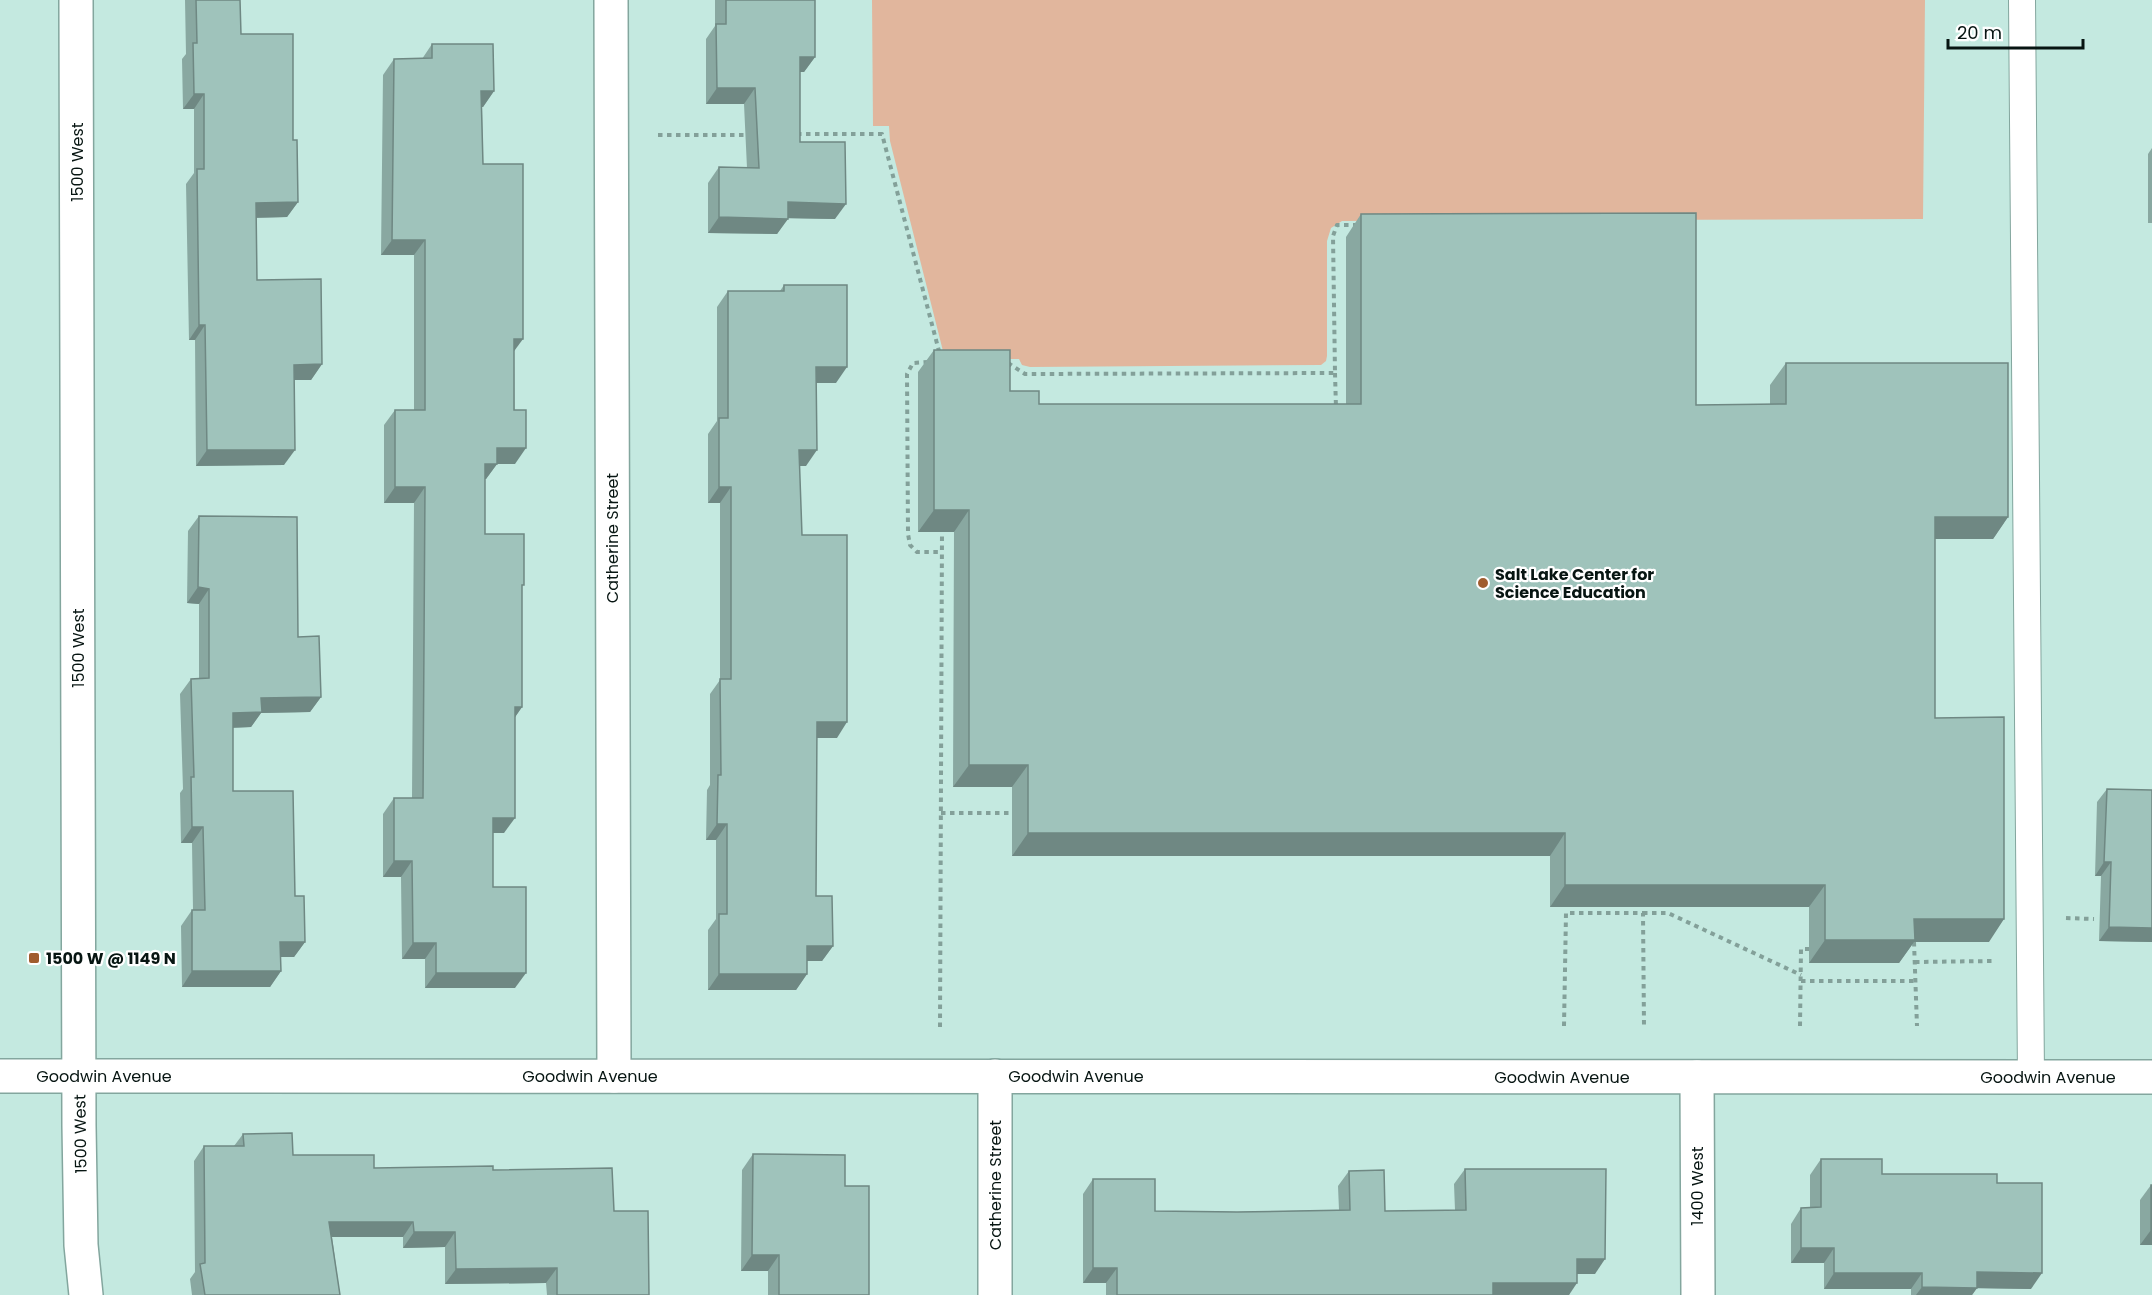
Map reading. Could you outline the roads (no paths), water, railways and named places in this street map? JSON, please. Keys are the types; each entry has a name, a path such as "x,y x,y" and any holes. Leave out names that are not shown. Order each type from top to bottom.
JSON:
{"street":[{"name":"1500 West","path":"76,0 79,1076 81,1245 86,1295"},
{"name":"Catherine Street","path":"611,0 614,1076"},
{"name":"Goodwin Avenue","path":"0,1076 2152,1077"},
{"name":"Catherine Street","path":"995,1076 995,1295"},
{"name":"1400 West","path":"1697,1077 1698,1295"}],"lane":[{"path":"2022,0 2031,1077"}],"place":[{"name":"Salt Lake Center for Science Education","path":"1483,583"},
{"name":"1500 W @ 1149 N","path":"34,958"}]}
